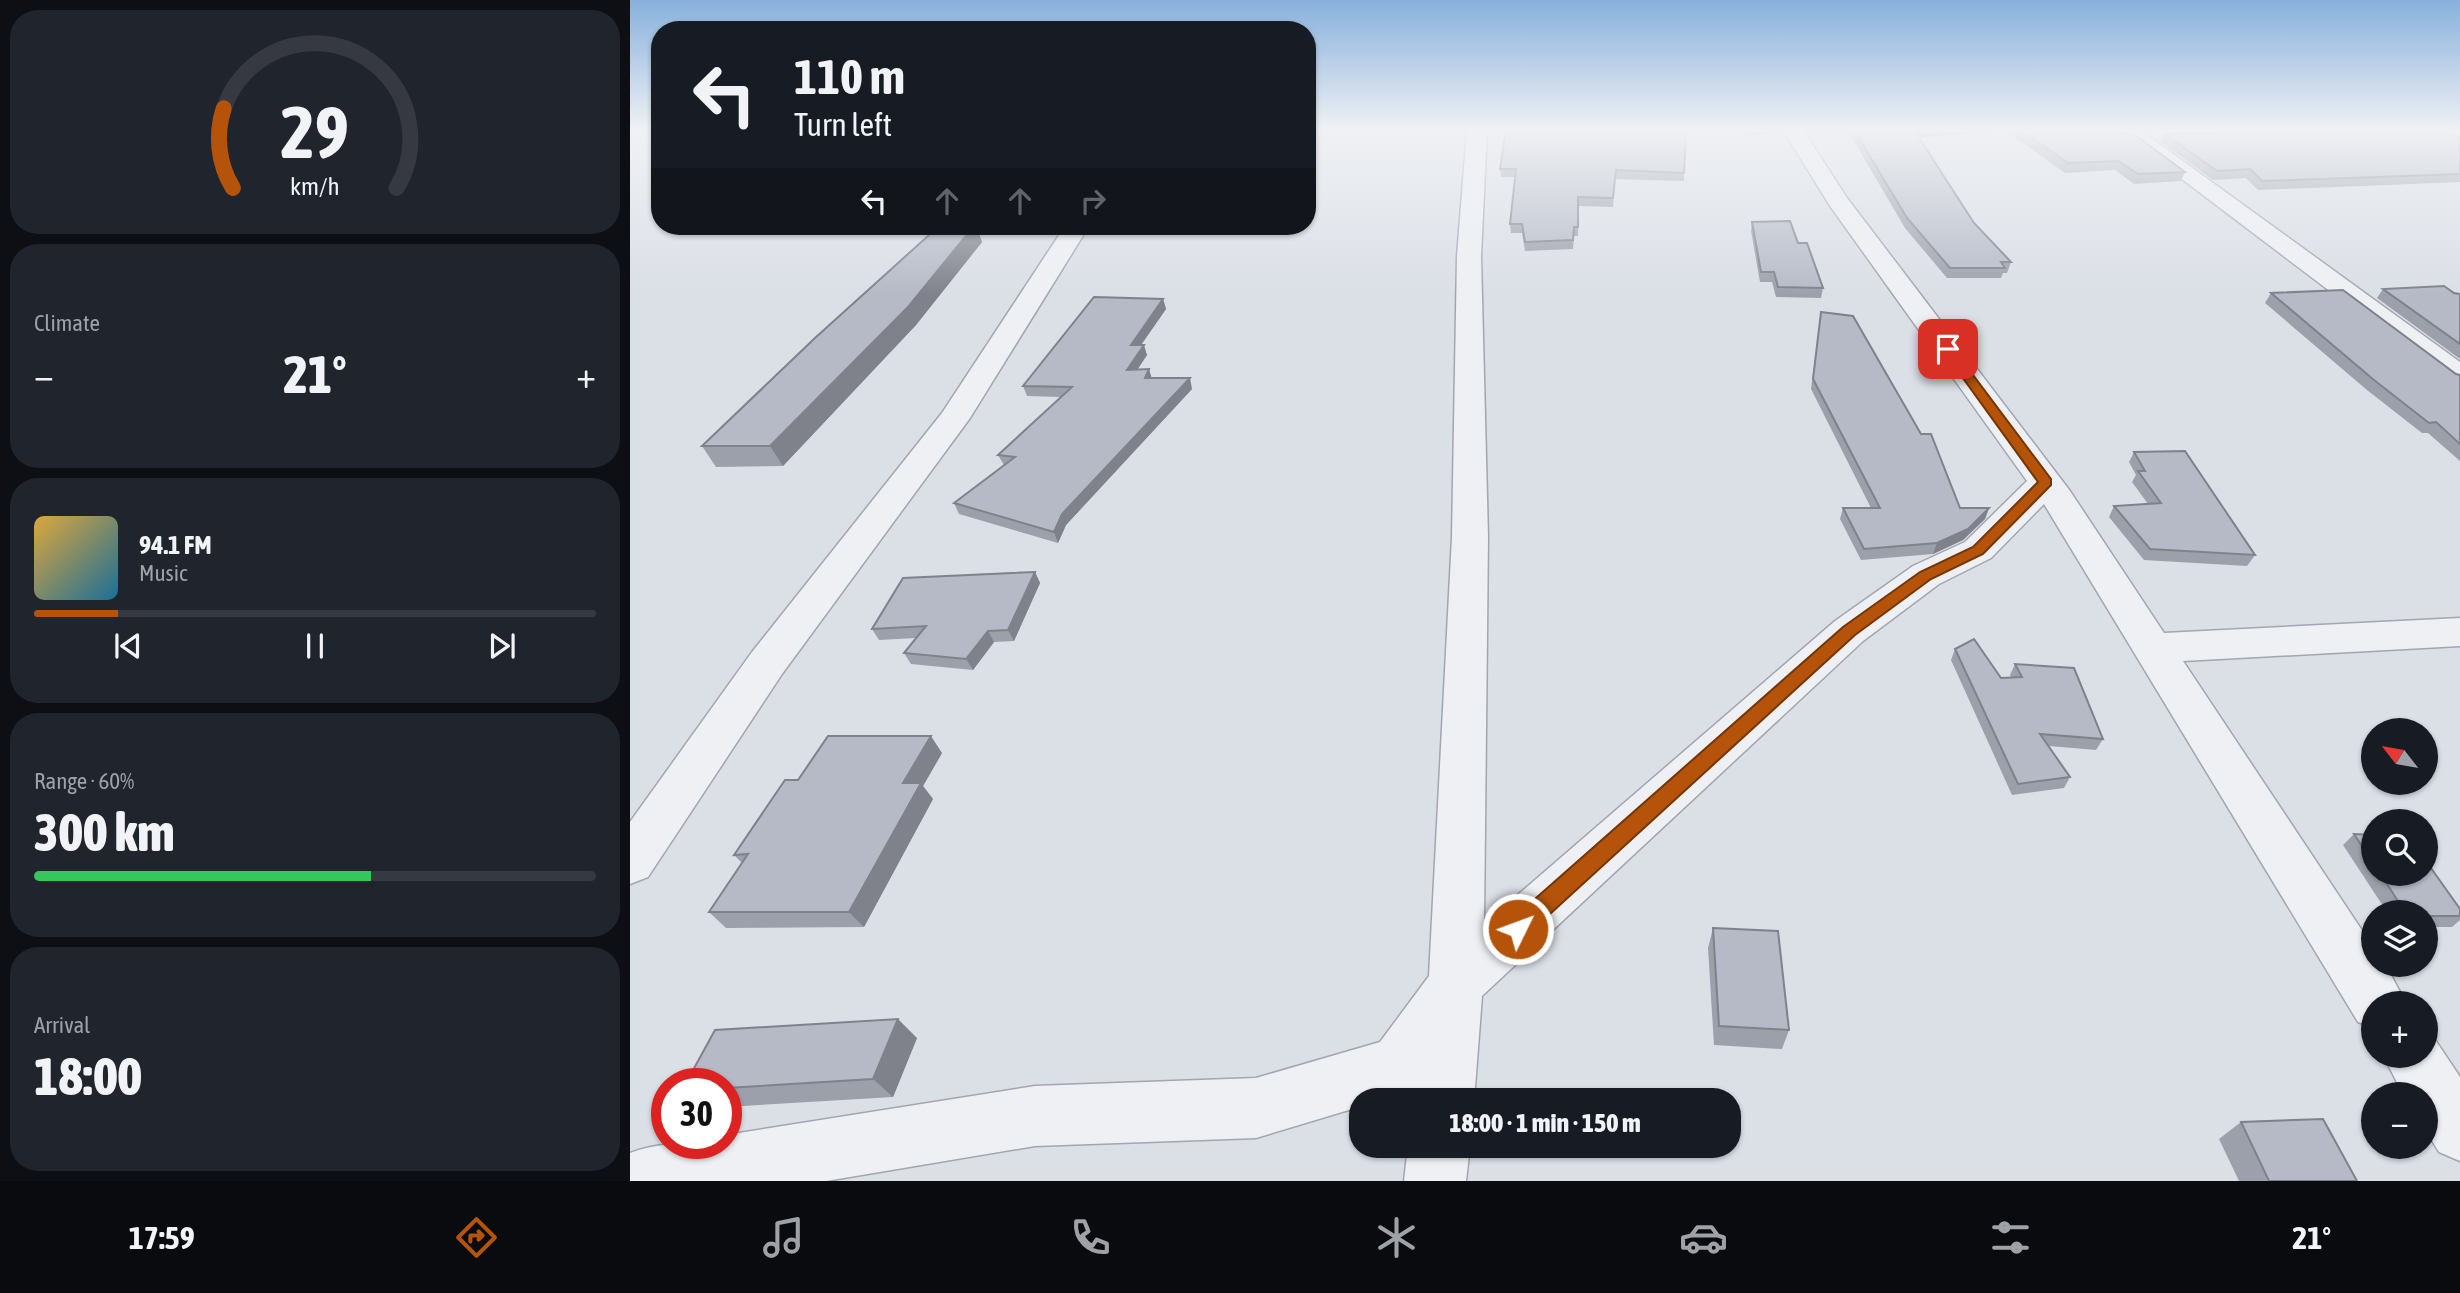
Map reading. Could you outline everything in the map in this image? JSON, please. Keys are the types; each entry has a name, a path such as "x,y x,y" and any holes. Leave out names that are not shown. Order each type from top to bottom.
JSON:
{"street":[{"path":"1445,1088 1456,984 1470,537 1469,256 1474,185"},
{"path":"1828,185 2046,482 2370,991"},
{"path":"2202,185 2460,376"},
{"path":"630,862 767,663 954,418 1071,235"},
{"path":"638,1181 1035,1116 1256,1108 1398,1066 1456,984 1849,631 1926,575 1978,550 2046,482"},
{"path":"2152,648 2460,632"},
{"path":"2420,1068 2460,1131"},
{"path":"1435,1181 1438,1158"}],"building":[{"path":"1514,185 1614,185 1613,198 1578,197 1578,227 1574,227 1573,240 1525,242 1522,224 1510,224"},
{"path":"1887,185 1950,185 1974,223 2011,262 2001,262 2005,268 1950,268 1907,218"},
{"path":"1790,221 1798,243 1807,243 1823,288 1778,287 1774,272 1761,272 1752,222"},
{"path":"929,235 967,235 908,307 770,446 702,446 815,338"},
{"path":"2444,286 2460,294 2460,344 2383,289"},
{"path":"2343,290 2460,375 2460,444 2436,422 2429,423 2374,380 2271,293"},
{"path":"1094,297 1163,299 1131,345 1144,345 1127,370 1149,369 1145,378 1190,378 1062,514 1054,532 954,503 1015,457 998,455 1072,387 1023,386"},
{"path":"1821,312 1853,316 1921,434 1931,434 1960,508 1989,508 1968,529 1937,543 1864,549 1843,508 1880,508 1813,379"},
{"path":"2185,451 2255,555 2150,549 2114,506 2161,503 2138,471 2145,471 2134,452"},
{"path":"1035,572 1008,630 988,631 966,659 904,653 926,626 872,629 903,578"},
{"path":"1974,639 2001,678 2022,677 2015,664 2074,668 2103,739 2040,734 2070,777 2018,784 1955,649"},
{"path":"828,736 931,736 903,783 921,783 849,912 709,912 748,854 734,855 785,780 798,780"},
{"path":"2354,834 2361,834 2361,845"},
{"path":"2438,878 2460,909 2460,916 2438,916 2438,900 2397,900 2388,886 2438,886"},
{"path":"1713,928 1778,931 1789,1030 1719,1026"},
{"path":"898,1019 873,1079 742,1087 742,1068 694,1068 715,1030"},
{"path":"2323,1119 2357,1181 2269,1181 2241,1122"}],"route":[{"path":"1518,929 1849,631 1926,575 1978,550 2046,482 1948,349"}]}
